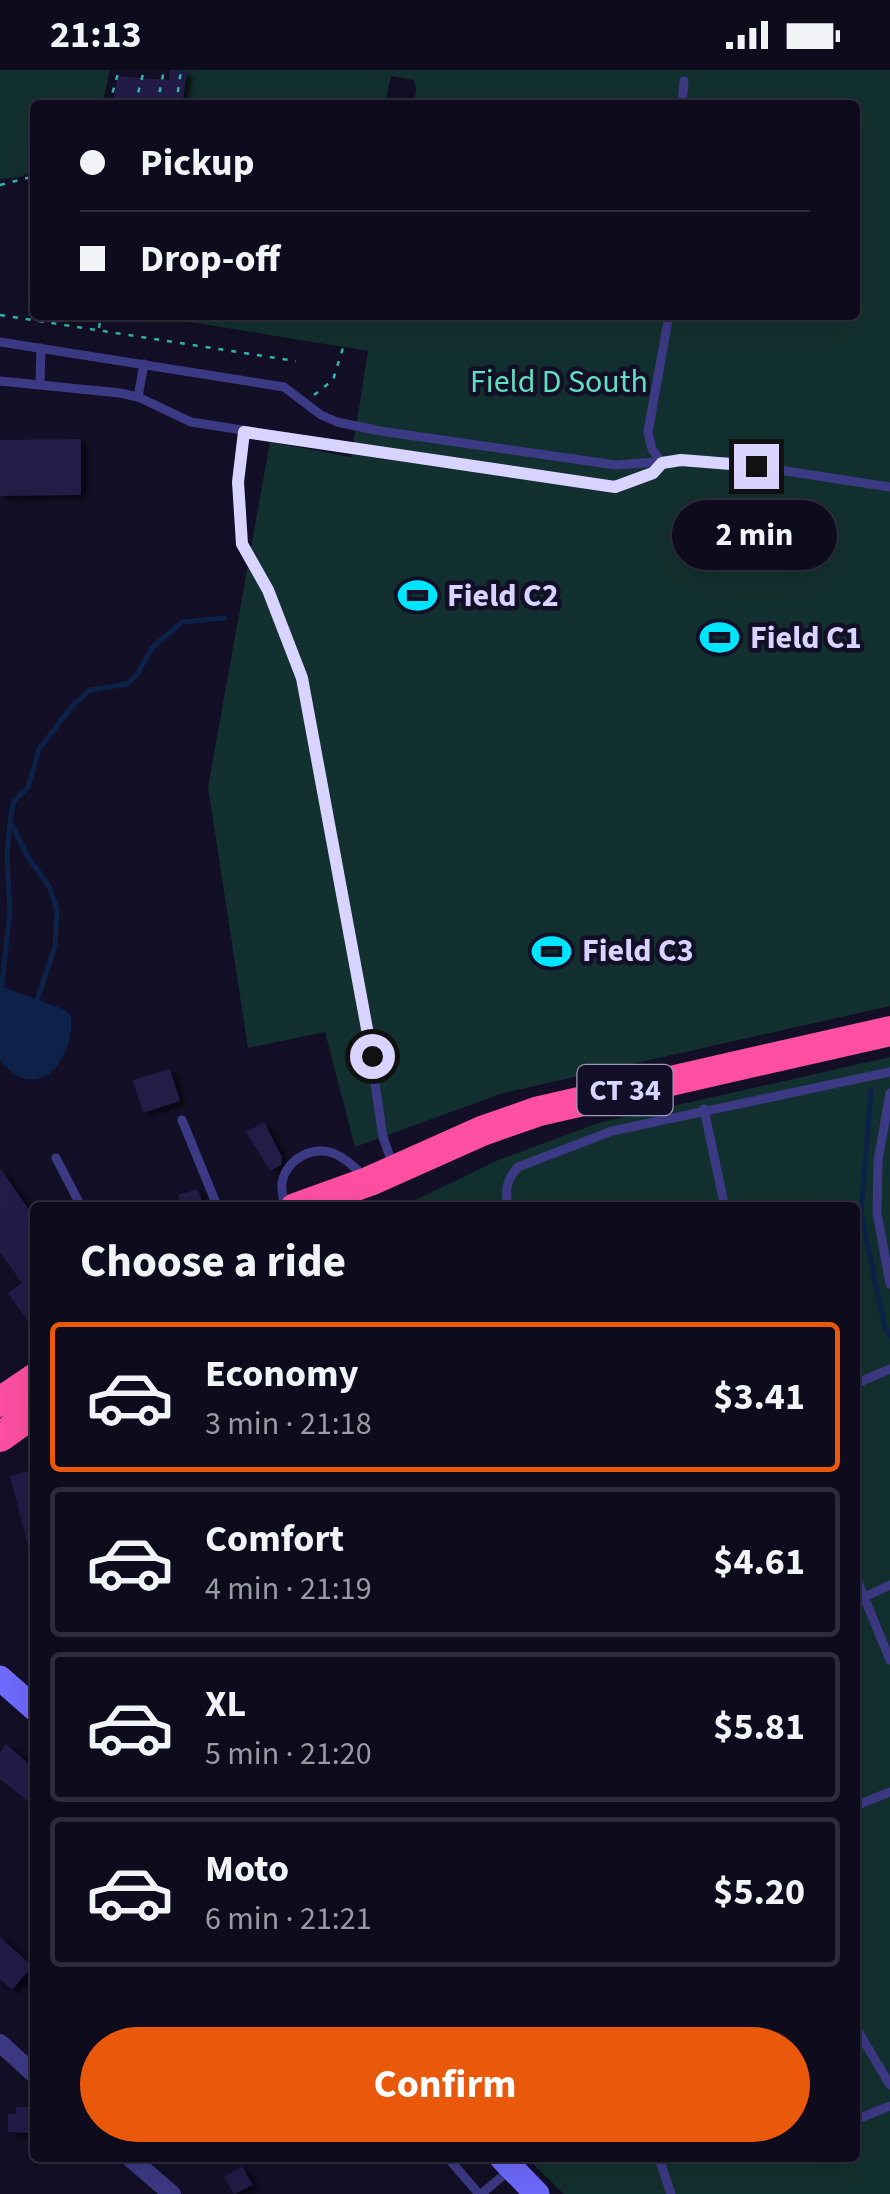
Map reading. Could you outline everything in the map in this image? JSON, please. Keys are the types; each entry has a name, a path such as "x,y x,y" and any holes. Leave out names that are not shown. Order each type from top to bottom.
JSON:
{"highway":[{"name":"CT 34","path":"311,1202 482,1131 571,1102 890,1031"},
{"name":"CT 34","path":"346,1202 382,1175"},
{"path":"0,1402 30,1381"},
{"path":"0,1437 30,1416"}],"main road":[{"path":"0,1678 30,1705"},
{"path":"507,2163 537,2194"}],"street":[{"path":"0,2043 28,2069"},
{"path":"0,2063 28,2069"},
{"path":"135,2162 172,2194"}],"lane":[{"path":"682,100 684,82"},
{"path":"662,463 652,449 648,432 667,320"},
{"path":"0,342 284,386 322,415 380,431 616,465 681,460 727,462 890,487"},
{"path":"40,384 41,348"},
{"path":"138,397 144,364"},
{"path":"0,381 138,397 191,422 244,432 615,487 653,473 662,463"},
{"path":"244,432 238,482 242,544 268,590 302,678 362,996 383,1137 382,1175 337,1154 319,1150 303,1154 288,1167 282,1183 284,1202"},
{"path":"507,1202 509,1176 518,1168 612,1131 890,1072"},
{"path":"890,1092 878,1160 877,1212 886,1243 890,1284"},
{"path":"704,1109 724,1202"},
{"path":"182,1120 216,1202"},
{"path":"56,1158 79,1202"},
{"path":"860,1382 888,1374"},
{"path":"860,1586 890,1660"},
{"path":"864,1596 890,1586"},
{"path":"860,1804 890,1792"},
{"path":"860,2034 890,2085"},
{"path":"860,2118 890,2106"},
{"path":"452,2162 486,2192 507,2163"},
{"path":"660,2162 670,2194"}],"path":[{"path":"111,100 120,70"},
{"path":"136,100 144,70"},
{"path":"157,100 164,70"},
{"path":"177,100 181,70"},
{"path":"0,185 30,177"},
{"path":"0,315 30,320"},
{"path":"33,320 296,361"},
{"path":"98,330 100,320"},
{"path":"304,402 333,380 343,348"}],"green space":[{"path":"0,70 110,70 103,100 30,100 30,172 0,179"},
{"name":"Field D South","path":"170,70 890,70 890,1006 503,1093 355,1147 325,1032 248,1048 208,787 270,442 351,457 368,351 177,320 860,320 860,100 415,100 413,80 391,76 386,100 166,100"},
{"path":"890,1057 890,2194 564,2194 531,2162 860,2162 860,1202 411,1202 496,1161 598,1123"}],"water":[{"path":"0,986 71,1015 71,1031 61,1061 41,1078 14,1074 0,1061"}],"building":[{"path":"170,70 187,72 183,100 113,100 118,76 169,80"},
{"path":"81,439 81,495 0,496 0,440"},
{"path":"170,1069 180,1101 143,1113 133,1080"},
{"path":"264,1122 282,1157 281,1165 270,1171 246,1132"},
{"path":"0,1168 30,1211 30,1325 8,1293 22,1283 0,1252"},
{"path":"198,1189 202,1202 180,1202 178,1195"},
{"path":"30,1470 30,1553 10,1476"},
{"path":"6,1744 30,1765 30,1803 0,1779 0,1752"},
{"path":"0,1937 30,1964 12,1990 0,1979"},
{"path":"16,2107 30,2107 30,2133 8,2132 8,2114 16,2114"},
{"path":"242,2166 253,2185 234,2194 224,2177"}],"waterway":[{"path":"0,1002 10,911 10,821 14,801 28,787 39,749 73,705 90,690 127,684 152,648 182,622 225,618"},
{"path":"12,825 27,856 49,886 57,910 55,946 36,1003"},
{"path":"871,1090 861,1213 885,1328 890,1336"}],"place":[{"name":"Field C2","path":"417,596"},
{"name":"Field C1","path":"720,638"},
{"name":"Field C3","path":"552,951"}],"route":[{"path":"372,1056 302,678 268,590 242,544 238,482 244,432 615,487 653,473 662,463 681,460 756,466"}]}
